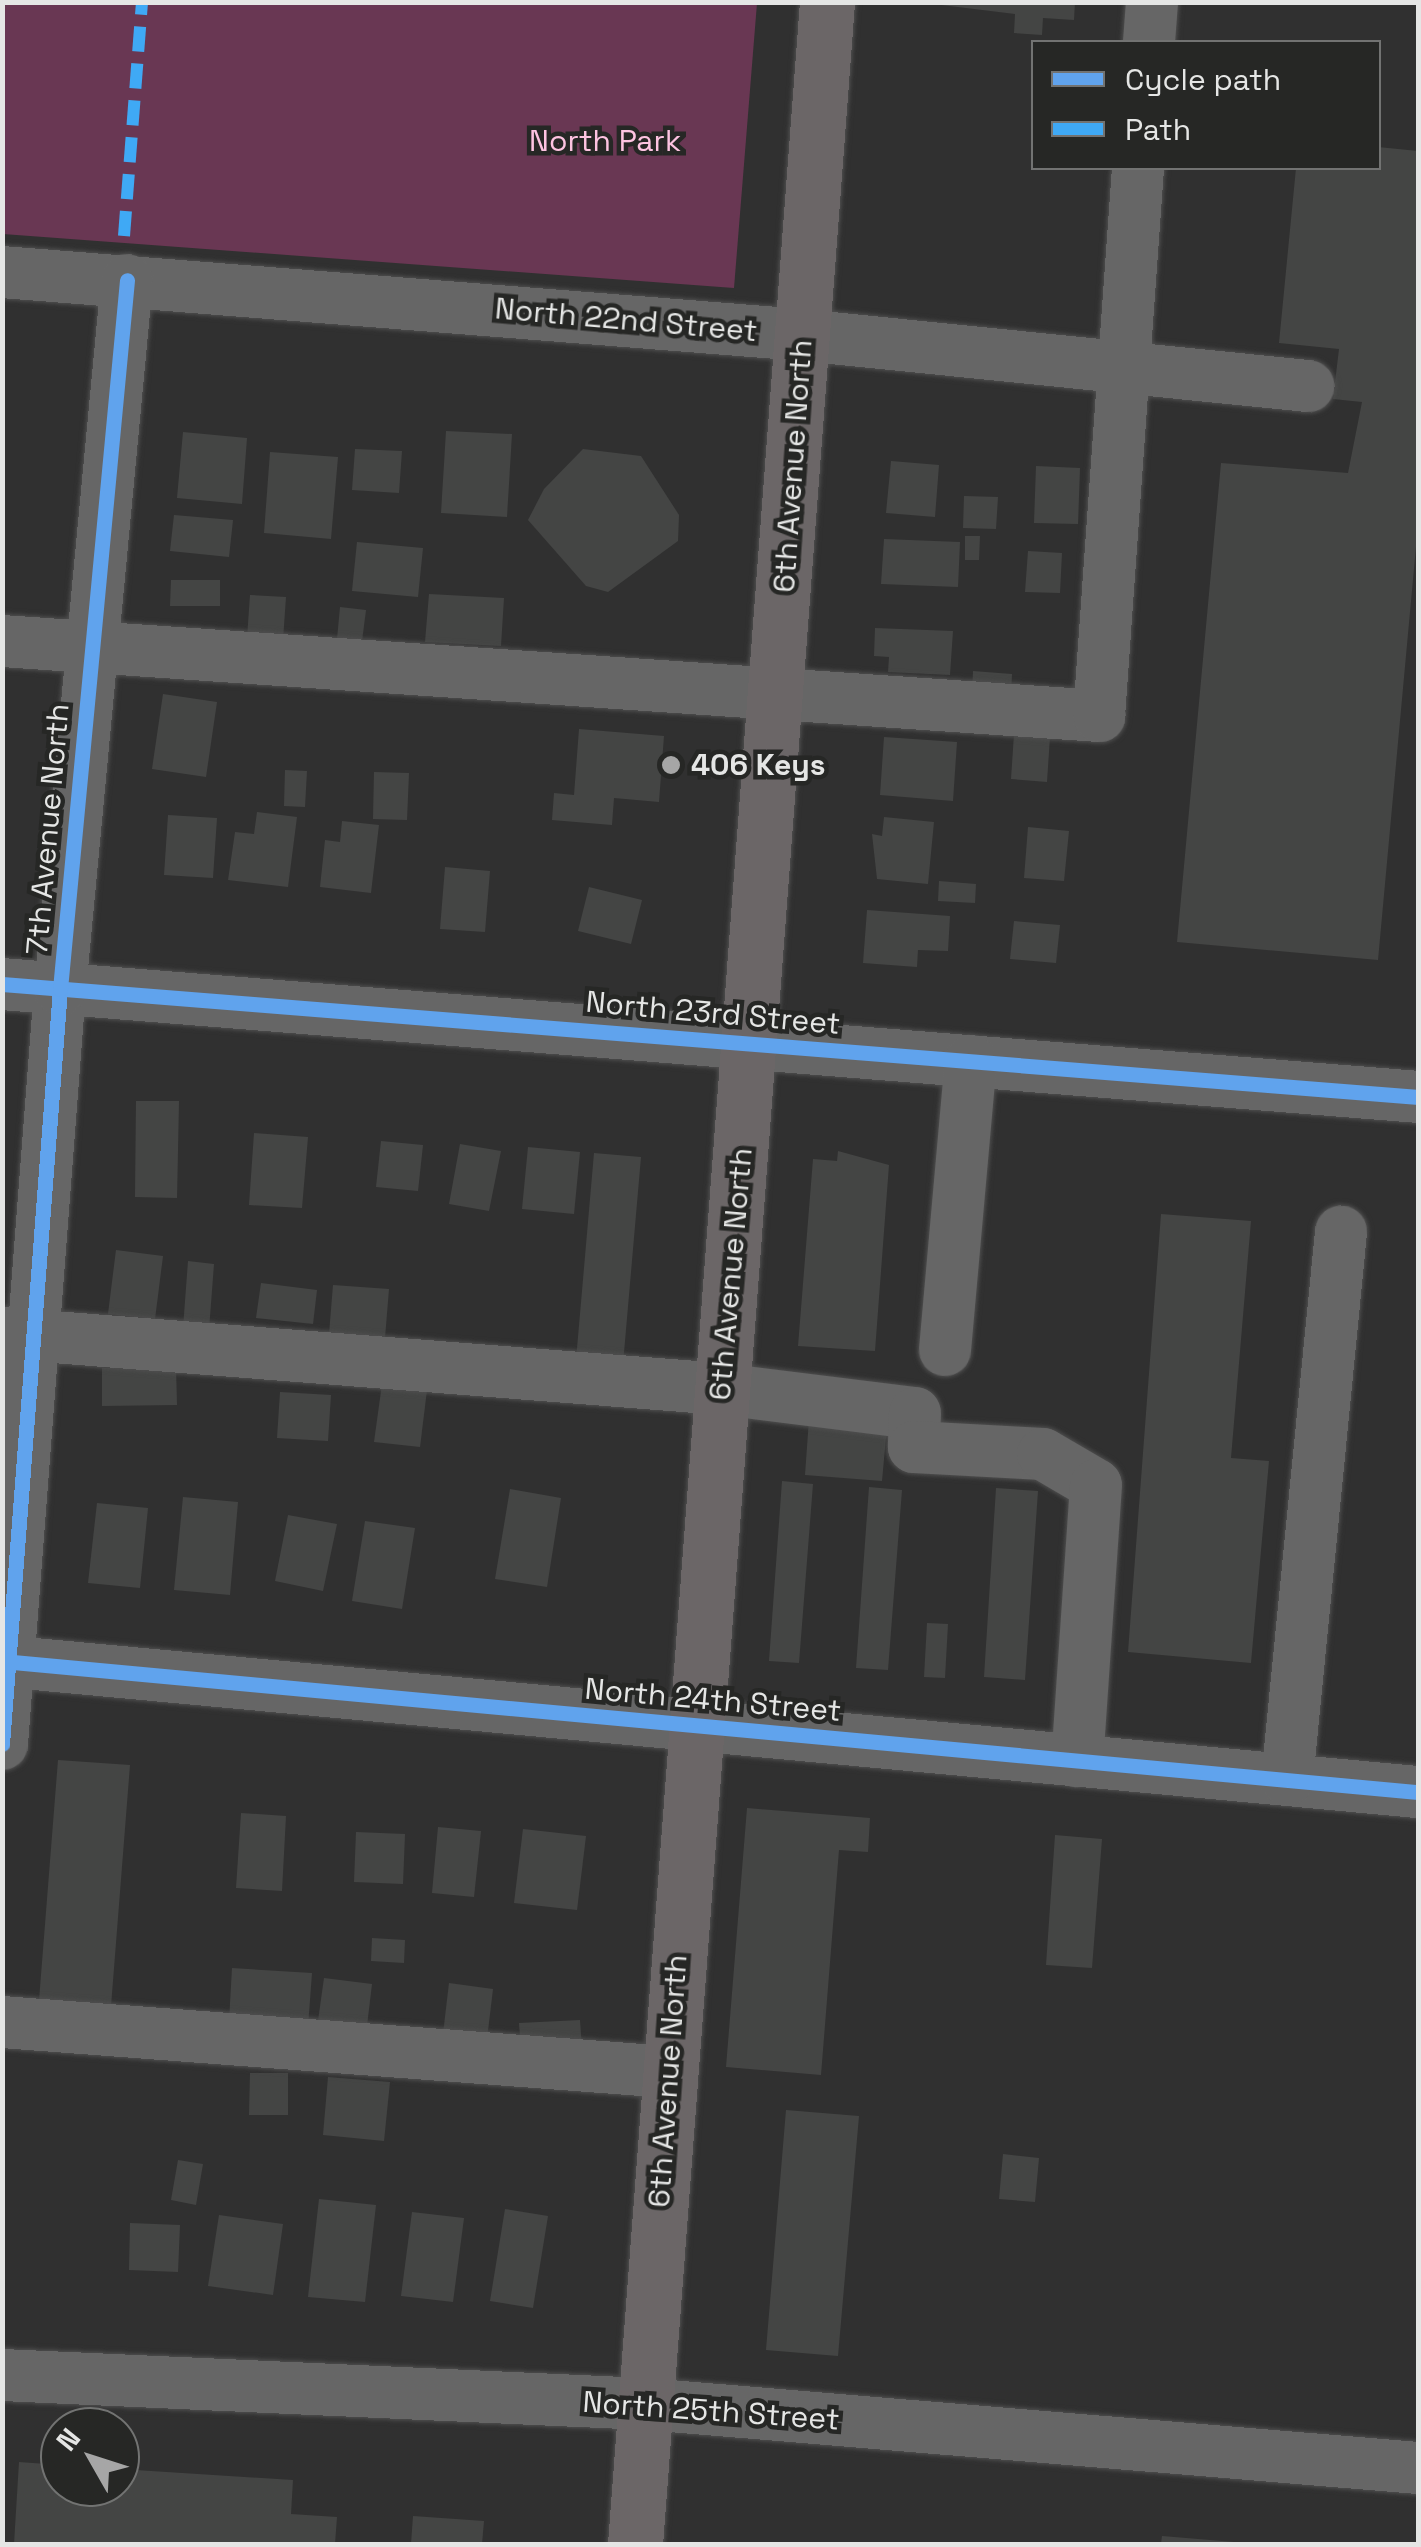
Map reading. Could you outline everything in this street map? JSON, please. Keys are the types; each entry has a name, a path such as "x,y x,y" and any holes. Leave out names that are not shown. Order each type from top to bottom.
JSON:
{"main road":[{"name":"6th Avenue North","path":"635,2544 692,1726 752,1044 827,2"}],"street":[{"path":"1149,40 1152,2"},
{"path":"2,641 1099,716 1138,170"},
{"name":"North 22nd Street","path":"2,272 802,335 1308,386"},
{"name":"7th Avenue North","path":"2,1744 18,1334 60,989 126,280"},
{"name":"North 23rd Street","path":"2,984 1418,1097"},
{"path":"944,1350 971,1062"},
{"path":"1286,1780 1342,1232"},
{"path":"18,1334 721,1389 915,1413 914,1447 1043,1454 1096,1485 1077,1761"},
{"name":"North 24th Street","path":"6,1662 1418,1792"},
{"path":"2,2022 669,2072"},
{"name":"North 25th Street","path":"2,2374 646,2404 1418,2468"}],"green space":[{"name":"North Park","path":"2,3 757,3 734,288 3,234"}],"building":[{"path":"917,2 1075,2 1074,20 1043,18 1042,35 1014,33 1015,14"},
{"path":"1381,147 1418,151 1418,525 1378,960 1177,942 1221,463 1348,473 1362,402 1333,399 1339,349 1279,343 1296,170 1381,170"},
{"path":"446,431 512,434 507,517 441,513"},
{"path":"183,432 247,438 242,504 177,498"},
{"path":"355,449 402,451 399,493 352,490"},
{"path":"583,449 641,456 679,515 678,541 608,592 586,586 528,520 544,489"},
{"path":"270,452 338,457 331,539 264,533"},
{"path":"891,461 939,465 935,517 886,513"},
{"path":"1036,466 1080,468 1078,524 1034,523"},
{"path":"964,496 998,497 996,529 963,528"},
{"path":"174,515 233,520 229,557 170,551"},
{"path":"965,536 980,536 979,560 965,560"},
{"path":"884,539 960,542 958,587 881,584"},
{"path":"357,542 423,548 418,597 352,591"},
{"path":"1028,551 1062,553 1060,593 1025,592"},
{"path":"171,580 220,580 220,606 170,606"},
{"path":"429,594 504,598 501,646 425,642"},
{"path":"250,595 286,597 283,640 247,638"},
{"path":"340,607 366,610 362,641 337,639"},
{"path":"875,628 953,631 950,675 888,672 889,657 874,656"},
{"path":"973,671 1012,674 1011,696 972,694"},
{"path":"163,694 217,702 206,777 152,769"},
{"path":"579,729 664,736 659,802 614,798 612,825 552,820 554,793 574,795"},
{"path":"1014,734 1050,737 1047,782 1011,779"},
{"path":"884,737 957,742 953,801 880,795"},
{"path":"285,770 307,771 305,807 284,806"},
{"path":"374,772 409,773 407,820 373,819"},
{"path":"257,812 297,817 288,887 228,880 235,832 254,834"},
{"path":"168,815 217,818 213,878 164,875"},
{"path":"884,817 934,822 928,884 877,879 872,834 882,836"},
{"path":"342,821 379,825 371,893 320,887 325,840 340,842"},
{"path":"1028,827 1069,831 1064,881 1024,878"},
{"path":"445,867 490,871 485,932 440,929"},
{"path":"939,881 976,884 975,903 938,901"},
{"path":"589,887 642,900 631,944 578,931"},
{"path":"867,910 950,916 948,951 918,950 917,967 863,963"},
{"path":"1014,921 1060,925 1056,963 1010,959"},
{"path":"136,1101 179,1101 177,1198 135,1197"},
{"path":"254,1133 308,1137 302,1208 249,1205"},
{"path":"381,1141 423,1145 418,1191 376,1187"},
{"path":"460,1144 501,1151 489,1211 449,1204"},
{"path":"528,1147 580,1152 574,1214 522,1209"},
{"path":"838,1151 889,1165 875,1351 798,1346 813,1159 837,1161"},
{"path":"594,1153 641,1157 623,1364 576,1360"},
{"path":"1161,1214 1251,1221 1231,1458 1269,1461 1251,1663 1128,1652"},
{"path":"116,1250 163,1256 155,1319 108,1314"},
{"path":"188,1261 214,1264 209,1330 183,1328"},
{"path":"261,1283 317,1290 313,1324 256,1318"},
{"path":"333,1285 389,1289 385,1338 329,1334"},
{"path":"176,1367 177,1405 102,1406 102,1368"},
{"path":"382,1384 427,1390 420,1447 374,1442"},
{"path":"280,1392 331,1395 328,1441 277,1438"},
{"path":"809,1419 887,1426 882,1481 805,1475"},
{"path":"782,1481 813,1484 799,1663 769,1661"},
{"path":"869,1487 902,1490 888,1670 856,1668"},
{"path":"996,1488 1038,1491 1025,1680 984,1677"},
{"path":"510,1489 561,1498 547,1587 495,1579"},
{"path":"183,1497 238,1502 230,1595 174,1590"},
{"path":"97,1503 148,1508 140,1588 88,1583"},
{"path":"288,1515 337,1524 323,1591 275,1581"},
{"path":"365,1521 415,1528 402,1609 352,1601"},
{"path":"927,1623 948,1624 945,1678 924,1677"},
{"path":"58,1760 130,1765 110,2019 38,2013"},
{"path":"747,1808 870,1818 868,1852 839,1850 821,2075 726,2067"},
{"path":"241,1813 286,1816 282,1891 236,1888"},
{"path":"438,1827 481,1831 474,1897 432,1893"},
{"path":"523,1829 586,1836 577,1910 514,1903"},
{"path":"356,1832 405,1834 403,1884 354,1882"},
{"path":"1055,1835 1102,1839 1092,1968 1046,1965"},
{"path":"372,1938 405,1940 404,1963 371,1961"},
{"path":"232,1968 312,1973 308,2027 229,2021"},
{"path":"324,1978 372,1984 366,2034 317,2028"},
{"path":"449,1983 493,1989 487,2039 443,2034"},
{"path":"580,2020 582,2049 521,2052 519,2023"},
{"path":"250,2073 288,2073 288,2115 249,2115"},
{"path":"328,2077 390,2082 384,2141 323,2135"},
{"path":"786,2110 859,2116 838,2356 766,2350"},
{"path":"1003,2154 1039,2158 1035,2202 999,2199"},
{"path":"178,2160 203,2164 196,2205 171,2200"},
{"path":"319,2199 376,2205 365,2302 308,2297"},
{"path":"505,2209 548,2216 533,2308 490,2301"},
{"path":"412,2212 464,2218 453,2302 401,2296"},
{"path":"219,2215 283,2224 273,2295 208,2286"},
{"path":"130,2223 180,2225 178,2272 129,2270"},
{"path":"19,2462 40,2464 40,2507 140,2507 140,2470 293,2480 291,2514 337,2517 335,2544 14,2544"},
{"path":"413,2516 484,2521 482,2544 411,2544"},
{"path":"1162,2536 1234,2542 1234,2544 1161,2544"}],"marked path":[{"path":"124,236 142,2"}],"cycle path":[{"path":"2,1744 60,989 127,280"},
{"path":"2,984 1418,1097"},
{"path":"2,1661 1418,1792"}],"place":[{"name":"406 Keys","path":"671,765"}]}
